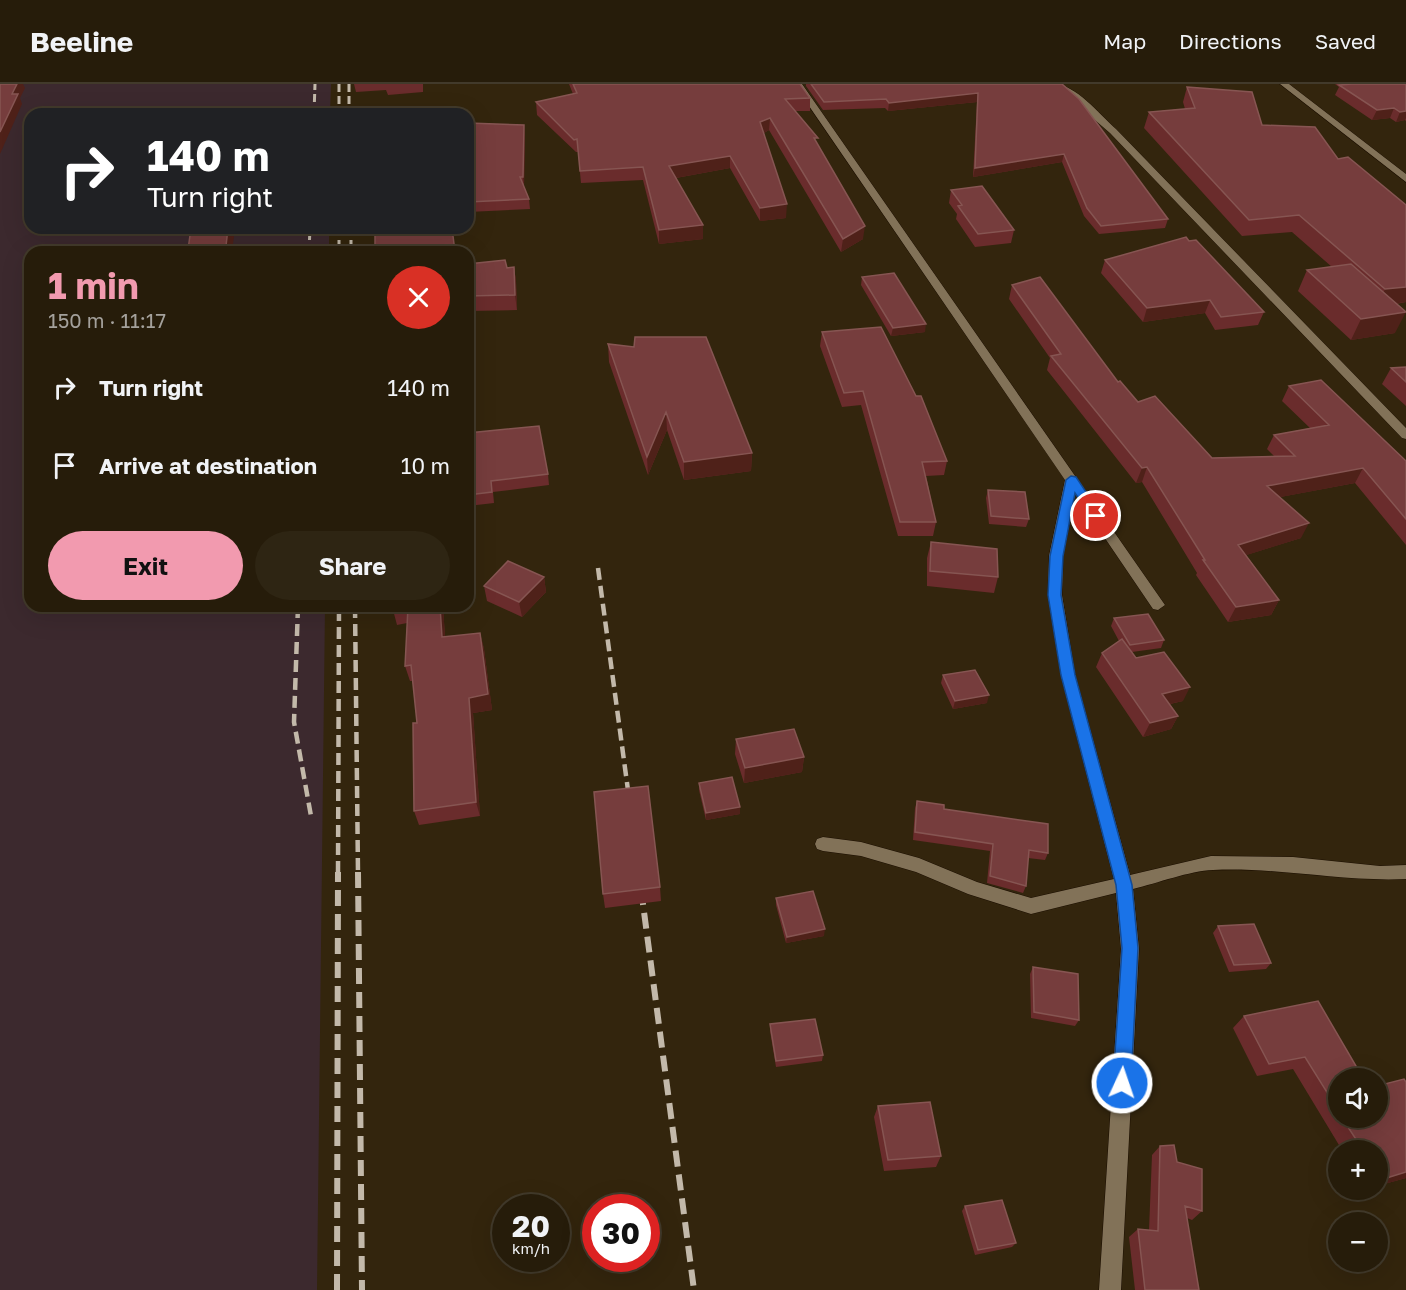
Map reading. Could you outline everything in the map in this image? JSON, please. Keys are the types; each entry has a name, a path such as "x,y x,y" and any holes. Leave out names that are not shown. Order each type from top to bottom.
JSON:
{"street":[{"path":"798,84 1158,605"},
{"path":"1057,84 1072,94 1113,131 1406,435"},
{"path":"1284,84 1406,178"},
{"path":"1071,480 1056,556 1055,595 1068,675 1124,885 1130,948 1110,1290"},
{"path":"823,844 861,849 919,865 974,889 1031,906 1211,863 1293,864 1380,873 1406,872"}],"shaded area":[{"path":"0,84 331,84 330,108 24,108 24,234 329,234 329,246 24,246 24,612 325,612 317,1290 0,1290"}],"building":[{"path":"0,84 17,84 12,94 18,94 0,132"},
{"path":"573,84 800,84 810,98 785,99 818,138 814,138 865,226 843,239 770,118 760,122 787,204 760,208 730,156 669,166 703,225 659,230 643,167 580,171 577,139 574,140 536,102 577,93"},
{"path":"811,84 1062,84 1079,99 1168,219 1101,226 1087,208 1064,154 975,168 978,93 889,103 886,99 824,102"},
{"path":"1406,84 1406,111 1400,112 1394,108 1377,110 1339,85"},
{"path":"1187,87 1252,92 1262,125 1315,127 1338,159 1348,157 1406,205 1406,287 1385,289 1299,215 1249,220 1149,112 1195,108"},
{"path":"474,123 524,125 523,177 520,177 529,199 474,202"},
{"path":"982,186 1014,230 978,234 958,206 962,205 951,190"},
{"path":"190,234 227,234 226,246 189,246"},
{"path":"375,234 453,234 454,246 375,246"},
{"path":"1186,237 1189,241 1196,240 1264,312 1221,317 1210,300 1147,308 1105,260"},
{"path":"505,260 507,268 514,267 515,295 474,296 474,263"},
{"path":"1351,264 1406,312 1361,319 1307,270"},
{"path":"894,273 926,324 893,328 862,277"},
{"path":"1040,277 1118,382 1120,381 1138,402 1155,396 1212,458 1295,456 1274,435 1329,425 1289,386 1321,380 1406,461 1406,519 1363,468 1267,486 1309,523 1238,545 1279,600 1236,607 1203,560 1205,560 1147,467 1142,468 1051,356 1061,354 1012,285"},
{"path":"881,327 916,396 921,396 947,461 922,462 936,522 900,522 863,391 844,393 822,332"},
{"path":"635,337 706,337 752,453 684,462 666,412 647,457 608,344 634,347"},
{"path":"1406,367 1406,382 1391,368"},
{"path":"539,426 548,474 491,481 492,492 474,494 474,432"},
{"path":"988,490 1025,492 1029,519 991,516"},
{"path":"931,542 997,549 998,577 930,571"},
{"path":"508,561 544,577 519,602 484,586"},
{"path":"408,612 440,612 442,637 480,633 488,694 469,698 476,802 414,811 413,723 417,723 411,665 405,666"},
{"path":"1148,614 1164,640 1130,645 1114,618"},
{"path":"1122,639 1136,658 1164,652 1190,687 1162,694 1178,716 1150,723 1102,653"},
{"path":"975,670 989,695 955,701 943,675"},
{"path":"794,729 804,757 745,768 736,739"},
{"path":"732,777 740,807 706,813 699,783"},
{"path":"648,786 660,887 603,894 594,792"},
{"path":"917,801 944,805 944,809 1048,824 1048,853 1029,850 1026,886 990,876 993,844 915,832"},
{"path":"813,891 825,929 787,937 776,898"},
{"path":"1254,924 1271,963 1234,965 1218,926"},
{"path":"1033,967 1078,974 1079,1020 1034,1012"},
{"path":"1318,1001 1357,1068 1328,1068 1328,1094 1305,1057 1269,1064 1244,1016"},
{"path":"815,1019 823,1055 776,1061 770,1024"},
{"path":"1404,1079 1406,1082 1406,1172 1388,1178 1388,1140 1356,1140 1349,1128 1388,1128 1388,1083"},
{"path":"930,1102 941,1156 888,1160 878,1106"},
{"path":"1174,1145 1177,1162 1202,1169 1202,1211 1185,1206 1199,1290 1145,1290 1138,1229 1158,1231 1160,1146"},
{"path":"1002,1200 1016,1243 978,1250 965,1206"}],"railway":[{"path":"314,108 315,84"},
{"path":"339,84 339,108"},
{"path":"349,84 349,108"},
{"path":"309,246 310,234"},
{"path":"339,234 339,246"},
{"path":"351,234 351,246"},
{"path":"598,568 630,805"},
{"path":"298,612 294,722 311,816"},
{"path":"338,873 339,612"},
{"path":"355,612 358,873"},
{"path":"337,1290 338,872"},
{"path":"358,872 362,1290"},
{"path":"641,889 694,1290"}],"route":[{"path":"1096,516 1071,480 1056,556 1055,595 1068,675 1124,885 1130,948 1122,1083"}]}
